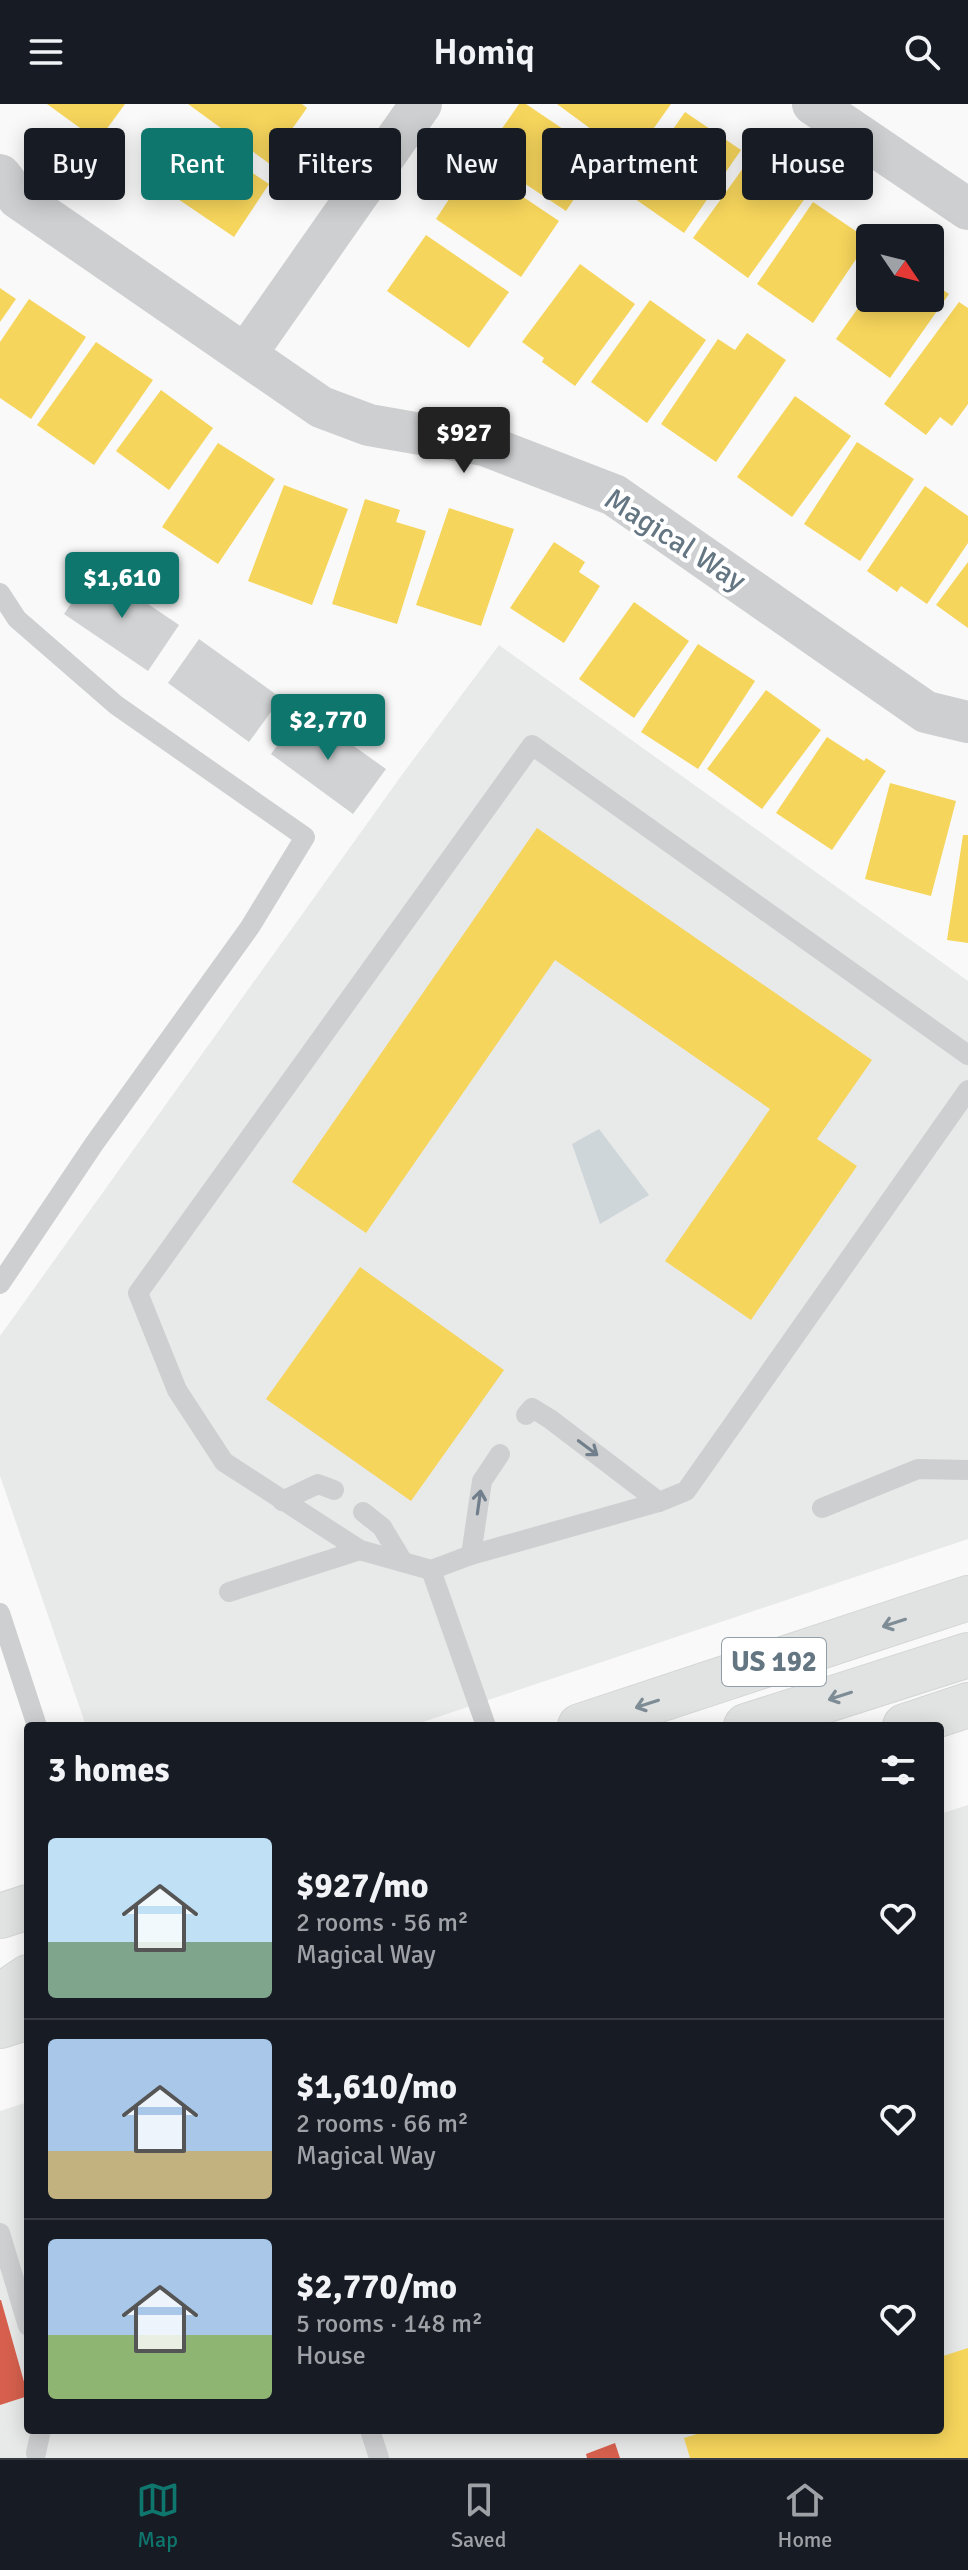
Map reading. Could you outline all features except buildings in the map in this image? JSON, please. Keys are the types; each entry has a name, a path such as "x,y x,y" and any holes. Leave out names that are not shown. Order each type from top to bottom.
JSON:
{"highway":[{"name":"US 192","path":"592,1722 968,1598"},
{"path":"759,1722 968,1655"},
{"path":"917,1722 968,1705"},
{"path":"0,1916 24,1908"},
{"path":"0,1996 24,1980"},
{"path":"0,2026 24,2018"}],"street":[{"path":"246,354 421,104"},
{"path":"813,104 968,209"},
{"name":"Magical Way","path":"0,175 18,198 321,407 369,425 484,445 614,495 926,712 968,722"}],"lane":[{"path":"0,593 17,619 116,705 305,837 250,927 94,1144 0,1284"},
{"path":"968,1055 532,745 138,1293 177,1390 224,1462 360,1550 431,1570 471,1555 659,1502 686,1491 968,1090"},
{"path":"526,1415 532,1408 550,1419 659,1502"},
{"path":"471,1555 482,1481 500,1454"},
{"path":"822,1508 918,1469 968,1470"},
{"path":"282,1501 318,1484 334,1490"},
{"path":"363,1512 382,1527 403,1562"},
{"path":"229,1592 360,1550"},
{"path":"431,1570 485,1722"},
{"path":"0,1613 36,1722"},
{"path":"0,2233 6,2274 24,2317"},
{"path":"36,2453 40,2434"},
{"path":"371,2434 379,2458"}],"shaded area":[{"path":"499,645 968,981 968,1539 423,1722 85,1722 0,1476 0,1336 404,772"},
{"path":"599,1129 649,1195 600,1224 572,1144"},
{"path":"968,1805 968,2458 0,2458 0,2111 24,2103 24,2434 944,2434 944,1813"}]}
